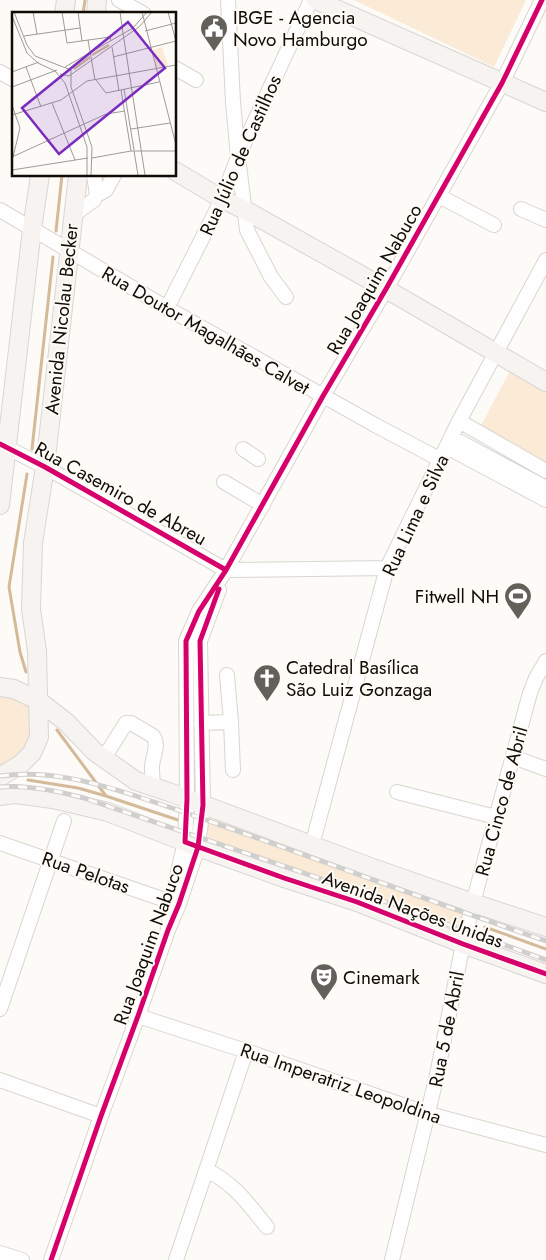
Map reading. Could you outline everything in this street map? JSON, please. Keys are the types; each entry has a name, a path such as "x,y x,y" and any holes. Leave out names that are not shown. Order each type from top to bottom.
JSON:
{"main road":[{"path":"316,0 546,102"},
{"path":"176,172 386,289 546,382"},
{"name":"Avenida Nicolau Becker","path":"1,496 4,446 40,176"},
{"name":"Avenida Nicolau Becker","path":"2,776 21,764 32,753 39,737 37,651 30,609 33,543 45,467 78,176"},
{"name":"Avenida Nações Unidas","path":"0,688 14,689 39,701 66,722 95,752 136,781 473,903 546,927"},
{"name":"Avenida Nações Unidas","path":"0,796 15,794 70,802 108,812 191,845 357,902 463,944 546,974"}],"street":[{"path":"119,0 140,12"},
{"path":"228,0 232,102 248,230 271,277 286,297"},
{"name":"Rua Júlio de Castilhos","path":"167,308 222,199 238,157 311,0"},
{"name":"Rua Joaquim Nabuco","path":"195,802 186,641 198,611 226,570 323,396 439,196 502,84 542,0"},
{"path":"176,69 196,80"},
{"path":"0,72 12,79"},
{"path":"94,176 95,198"},
{"path":"73,215 106,190 113,176"},
{"path":"439,196 494,224"},
{"path":"521,210 546,220"},
{"name":"Rua Doutor Magalhães Calvet","path":"0,212 323,396 441,460"},
{"name":"Rua Lima e Silva","path":"312,845 387,568 459,422 546,260"},
{"path":"459,422 546,472"},
{"path":"449,442 546,488"},
{"path":"449,442 546,500"},
{"name":"Rua Casemiro de Abreu","path":"4,446 45,467 226,570"},
{"path":"243,448 258,458"},
{"path":"224,482 262,505"},
{"path":"226,570 387,568"},
{"name":"Rua Joaquim Nabuco","path":"51,1260 101,1116 179,904 191,845 195,802 201,723 200,641 226,570"},
{"name":"Rua Cinco de Abril","path":"463,944 530,693 541,681 546,661"},
{"path":"227,675 233,770"},
{"path":"201,723 231,722"},
{"path":"104,758 126,723 131,723 153,736 156,739 156,744 152,766 153,788"},
{"path":"513,757 546,769"},
{"path":"397,792 496,817"},
{"path":"0,1009 64,821"},
{"name":"Rua Pelotas","path":"0,842 171,902"},
{"name":"Rua Joaquim Nabuco","path":"168,930 171,902 191,845"},
{"name":"Rua 5 de Abril","path":"392,1260 438,1075 463,944"},
{"name":"Rua Imperatriz Leopoldina","path":"138,1016 246,1050 429,1114 546,1145"},
{"path":"176,1260 246,1050"},
{"path":"0,1080 101,1116"},
{"path":"206,1170 218,1175 230,1184 267,1227"},
{"path":"0,1253 22,1260"}],"shaded area":[{"path":"354,0 526,0 494,67"},
{"path":"511,369 546,389 546,466 479,429"},
{"path":"0,687 39,701 39,737 0,775"},
{"path":"209,812 470,909 466,929 207,844"}],"waterway":[{"path":"83,12 85,0"},
{"path":"56,231 62,176"},
{"path":"32,449 53,257"},
{"path":"26,672 20,652 9,587 27,474"},
{"path":"57,730 106,796"},
{"path":"28,780 78,788 181,821"},
{"path":"485,927 546,949"}],"railway":[{"path":"0,776 19,774 57,776 112,789 160,804 546,941"},
{"path":"0,787 43,789 84,798 342,886 546,960"}],"cycle path":[{"path":"542,0 502,83 226,570 199,611 186,641 187,799 185,842 357,902 463,944 546,974"},
{"path":"0,444 45,467 226,570"},
{"path":"51,1260 198,847 203,805 200,641 219,589"}],"place":[{"name":"IBGE - Agencia Novo Hamburgo","path":"214,52"},
{"name":"Fitwell NH","path":"518,620"},
{"name":"Catedral Basílica São Luiz Gonzaga","path":"267,702"},
{"name":"Cinemark","path":"324,1001"}]}
